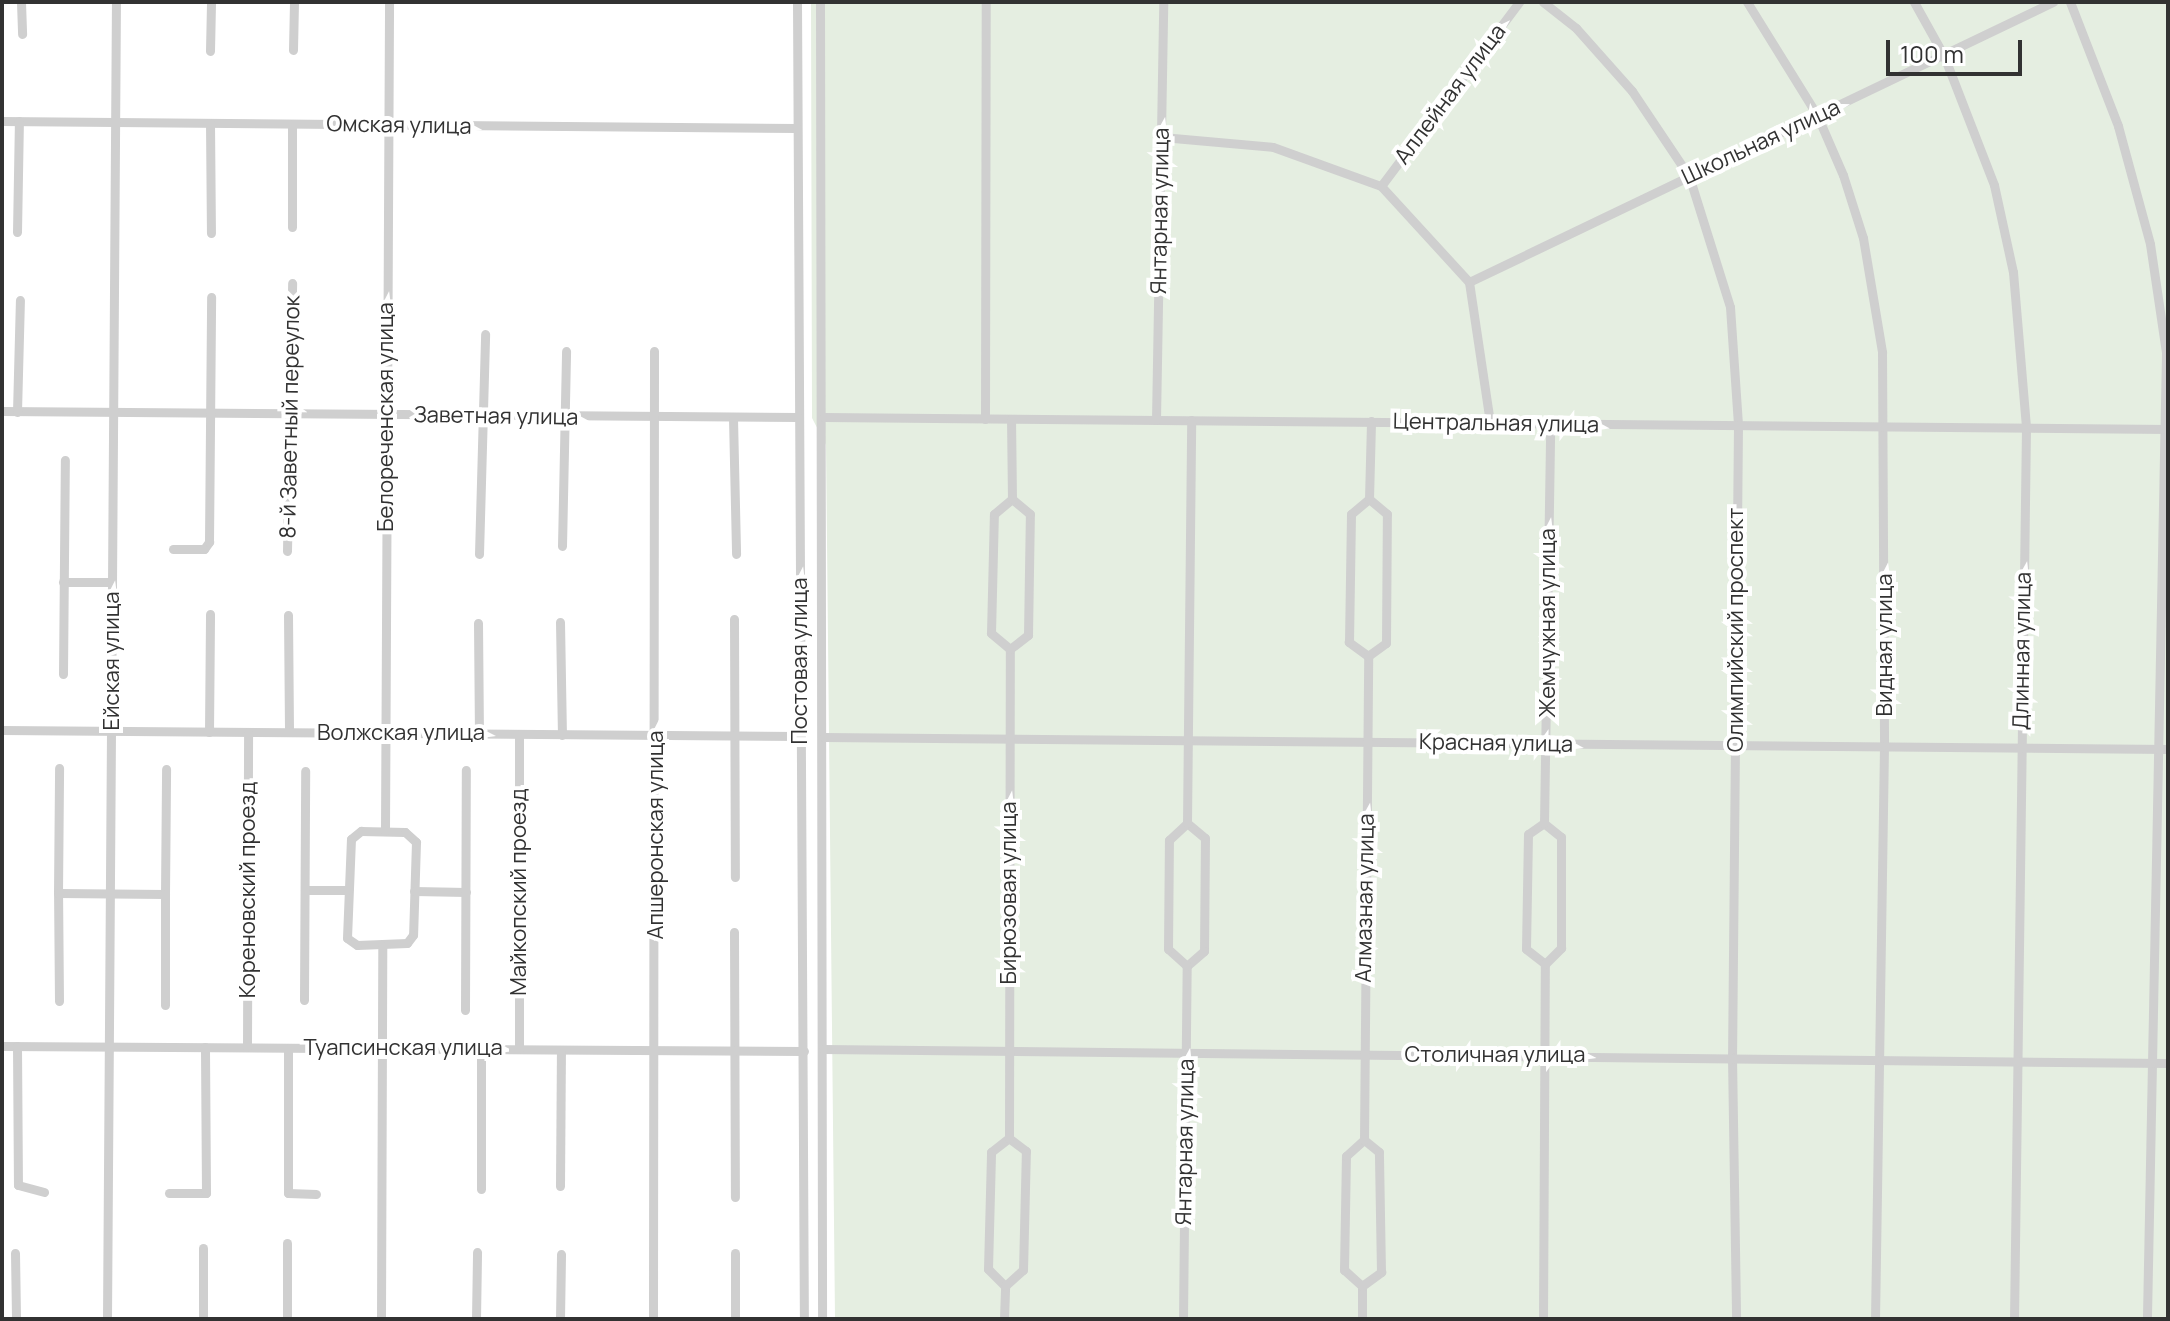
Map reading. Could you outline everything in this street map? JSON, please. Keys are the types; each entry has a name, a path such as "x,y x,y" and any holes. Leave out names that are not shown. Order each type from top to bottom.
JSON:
{"street":[{"path":"21,2 22,34"},
{"name":"Ейская улица","path":"107,1319 113,894 116,2"},
{"path":"210,51 211,2"},
{"path":"293,50 294,2"},
{"name":"Белореченская улица","path":"385,831 384,415 389,2"},
{"name":"Постовая улица","path":"797,2 804,1319"},
{"name":"Постовая улица","path":"820,2 824,417 822,1319"},
{"path":"985,419 986,2"},
{"name":"Янтарная улица","path":"1156,420 1163,2"},
{"name":"Аллейная улица","path":"1381,186 1519,2"},
{"name":"Олимпийский проспект","path":"1543,2 1576,28 1632,91 1689,176 1730,307 1738,425 1732,1057 1736,1319"},
{"name":"Видная улица","path":"1747,2 1817,115 1863,238 1875,295 1886,427 1875,1319"},
{"name":"Длинная улица","path":"1914,2 1944,56 1994,185 2013,272 2026,428 2014,1319"},
{"name":"Школьная улица","path":"1469,282 2053,2"},
{"path":"2070,2 2118,126 2150,244 2166,353 2163,749 2150,1063 2147,1319"},
{"name":"Омская улица","path":"2,121 797,128"},
{"path":"17,232 19,121"},
{"path":"210,123 211,233"},
{"path":"292,124 292,227"},
{"path":"1162,137 1273,147 1381,186 1469,282 1490,423"},
{"name":"8-й Заветный переулок","path":"287,551 292,283"},
{"path":"173,549 208,547 207,413 211,297"},
{"path":"17,412 20,300"},
{"path":"479,554 485,334"},
{"path":"562,546 566,351"},
{"name":"Апшеронская улица","path":"653,1319 656,1050 654,351"},
{"name":"Заветная улица","path":"2,411 798,417"},
{"name":"Центральная улица","path":"824,417 2167,429"},
{"path":"733,418 736,554"},
{"path":"1011,419 1012,499 1030,514 1030,529 1028,635 1010,649 991,633 994,514 1012,499"},
{"path":"1187,966 1168,949 1169,840 1187,823 1191,420"},
{"path":"1369,499 1387,514 1386,643 1368,656 1349,642 1351,514 1369,499 1371,421"},
{"name":"Жемчужная улица","path":"1545,964 1526,949 1528,834 1544,823 1548,744 1550,424"},
{"path":"63,674 65,460"},
{"path":"63,582 112,582"},
{"path":"209,732 210,614"},
{"path":"288,615 289,732"},
{"path":"734,619 735,877"},
{"path":"560,622 562,735"},
{"path":"478,623 479,734"},
{"name":"Бирюзовая улица","path":"1009,1138 1010,649"},
{"name":"Алмазная улица","path":"1362,1286 1381,1272 1379,1152 1364,1140 1368,656"},
{"name":"Волжская улица","path":"2,730 800,736"},
{"name":"Кореновский проезд","path":"247,1047 248,732"},
{"name":"Майкопский проезд","path":"519,734 519,1049"},
{"name":"Красная улица","path":"824,737 2163,749"},
{"path":"59,768 59,1001"},
{"path":"165,1005 166,769"},
{"path":"465,1010 466,770"},
{"path":"304,1000 305,771"},
{"name":"Янтарная улица","path":"1183,1319 1187,966 1204,951 1205,838 1187,823"},
{"path":"1543,1319 1545,964 1561,948 1561,837 1544,823"},
{"path":"385,831 413,836 414,891 410,941 382,946 350,942 348,890 353,834 385,831"},
{"path":"305,890 348,890"},
{"path":"414,891 466,892"},
{"path":"58,893 165,894"},
{"path":"734,932 735,1197"},
{"path":"381,1319 385,1048 382,946"},
{"name":"Туапсинская улица","path":"2,1046 804,1051"},
{"path":"17,1046 18,1185 44,1192"},
{"path":"169,1193 206,1193 205,1047"},
{"path":"288,1048 288,1193 316,1194"},
{"path":"481,1049 481,1189"},
{"name":"Столичная улица","path":"823,1049 2019,1059 2168,1063"},
{"path":"560,1186 561,1050"},
{"name":"Бирюзовая улица","path":"1004,1319 1005,1286 1023,1270 1026,1151 1009,1138"},
{"name":"Бирюзовая улица","path":"1005,1286 988,1269 990,1166 991,1152 1009,1138"},
{"path":"1362,1319 1362,1286 1348,1277 1344,1256 1346,1156 1364,1140"},
{"path":"287,1243 287,1319"},
{"path":"203,1248 203,1319"},
{"path":"476,1319 477,1252"},
{"path":"15,1253 16,1319"},
{"path":"735,1253 735,1319"},
{"path":"560,1319 561,1254"}],"shaded area":[{"path":"811,2 2168,2 2168,1319 835,1319 826,445 812,418"}]}
